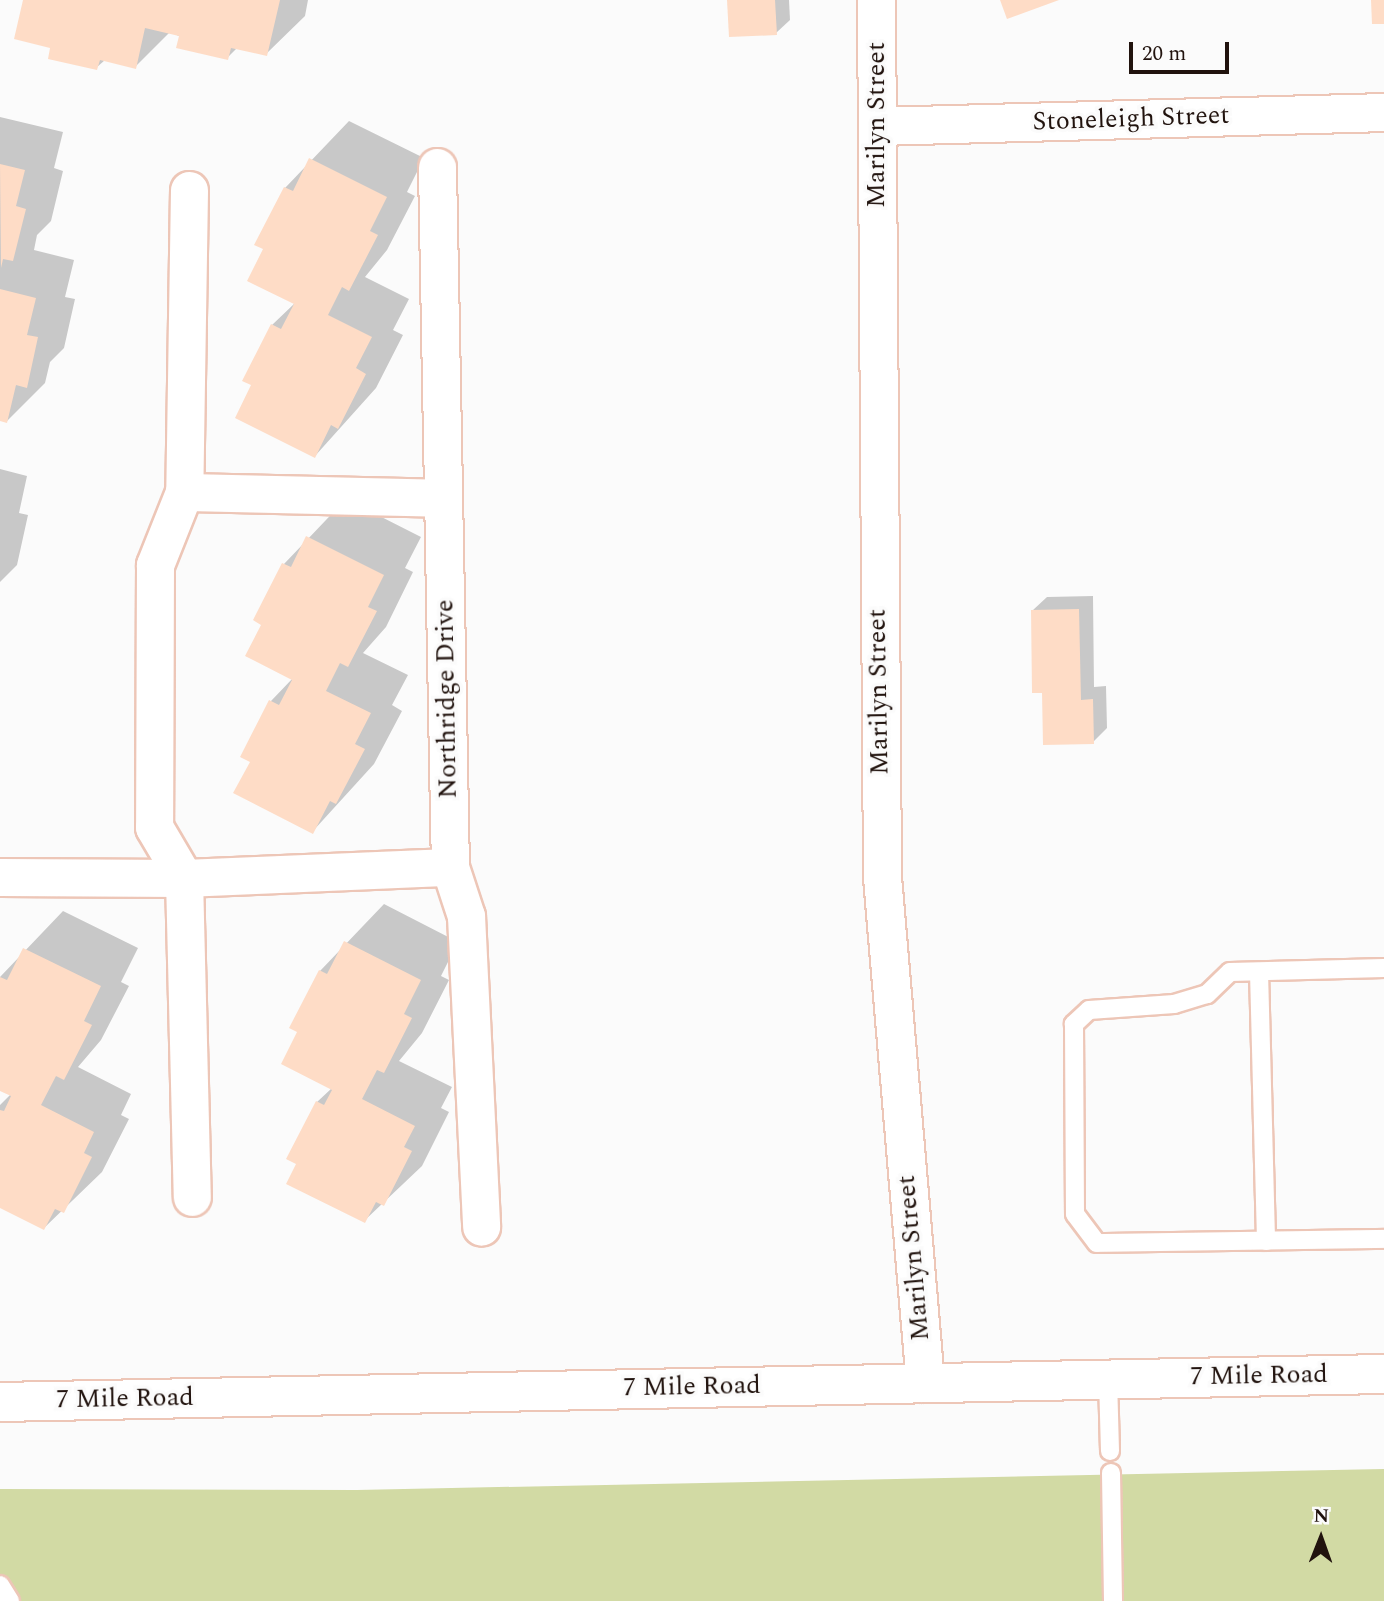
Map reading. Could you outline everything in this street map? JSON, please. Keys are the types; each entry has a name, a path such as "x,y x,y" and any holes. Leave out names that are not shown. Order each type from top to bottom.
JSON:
{"street":[{"name":"Marilyn Street","path":"876,0 876,551 882,877 925,1383"},
{"name":"Stoneleigh Street","path":"878,126 1384,112"},
{"name":"Northridge Drive","path":"437,167 450,867 466,916 481,1227"},
{"path":"188,190 184,492 155,565 154,827 184,878 192,1196"},
{"path":"184,492 442,498"},
{"path":"0,877 184,878 450,867"},
{"name":"7 Mile Road","path":"0,1402 1384,1374"}],"lane":[{"path":"1384,968 1230,972 1207,994 1174,1004 1089,1010 1074,1024 1075,1214 1097,1243 1384,1240"},
{"path":"1259,972 1266,1241"},
{"path":"1108,1379 1110,1451"},
{"path":"1111,1473 1112,1601"},
{"path":"0,1585 10,1601"}],"green space":[{"path":"1384,1469 1384,1601 0,1601 0,1489 357,1490"}],"building":[{"path":"23,0 280,0 267,56 231,48 228,60 176,48 179,36 145,28 136,69 100,60 97,70 48,59 50,48 14,39"},
{"path":"727,0 775,0 777,35 729,37"},
{"path":"1000,0 1059,0 1007,19"},
{"path":"1371,0 1384,0 1384,24 1372,24"},
{"path":"309,158 387,197 370,231 378,235 349,291 342,287 328,315 372,337 356,368 366,374 338,429 331,425 315,458 235,418 251,385 242,381 271,324 281,329 294,304 247,281 263,249 254,245 284,187 293,191"},
{"path":"0,164 25,170 16,206 26,209 13,261 3,259 1,268"},
{"path":"0,289 36,298 27,335 38,337 27,388 16,385 7,423 0,421"},
{"path":"306,536 384,575 368,607 377,611 348,667 340,663 326,691 371,713 355,744 365,749 336,804 330,801 313,834 233,793 250,762 240,757 269,700 279,705 292,680 245,656 261,625 253,620 282,563 291,567"},
{"path":"1079,609 1081,700 1093,699 1094,744 1043,745 1042,693 1032,693 1031,610"},
{"path":"344,941 421,980 404,1014 412,1018 384,1073 377,1070 362,1099 415,1126 404,1147 412,1151 384,1206 376,1202 365,1223 286,1184 296,1164 286,1159 316,1101 324,1105 332,1090 281,1064 297,1032 289,1028 319,970 327,974"},
{"path":"23,948 101,986 84,1021 92,1025 64,1080 56,1076 41,1105 94,1132 84,1153 92,1157 64,1213 55,1209 44,1230 0,1208 0,1110 4,1111 11,1096 0,1091 0,977 7,980"}]}
